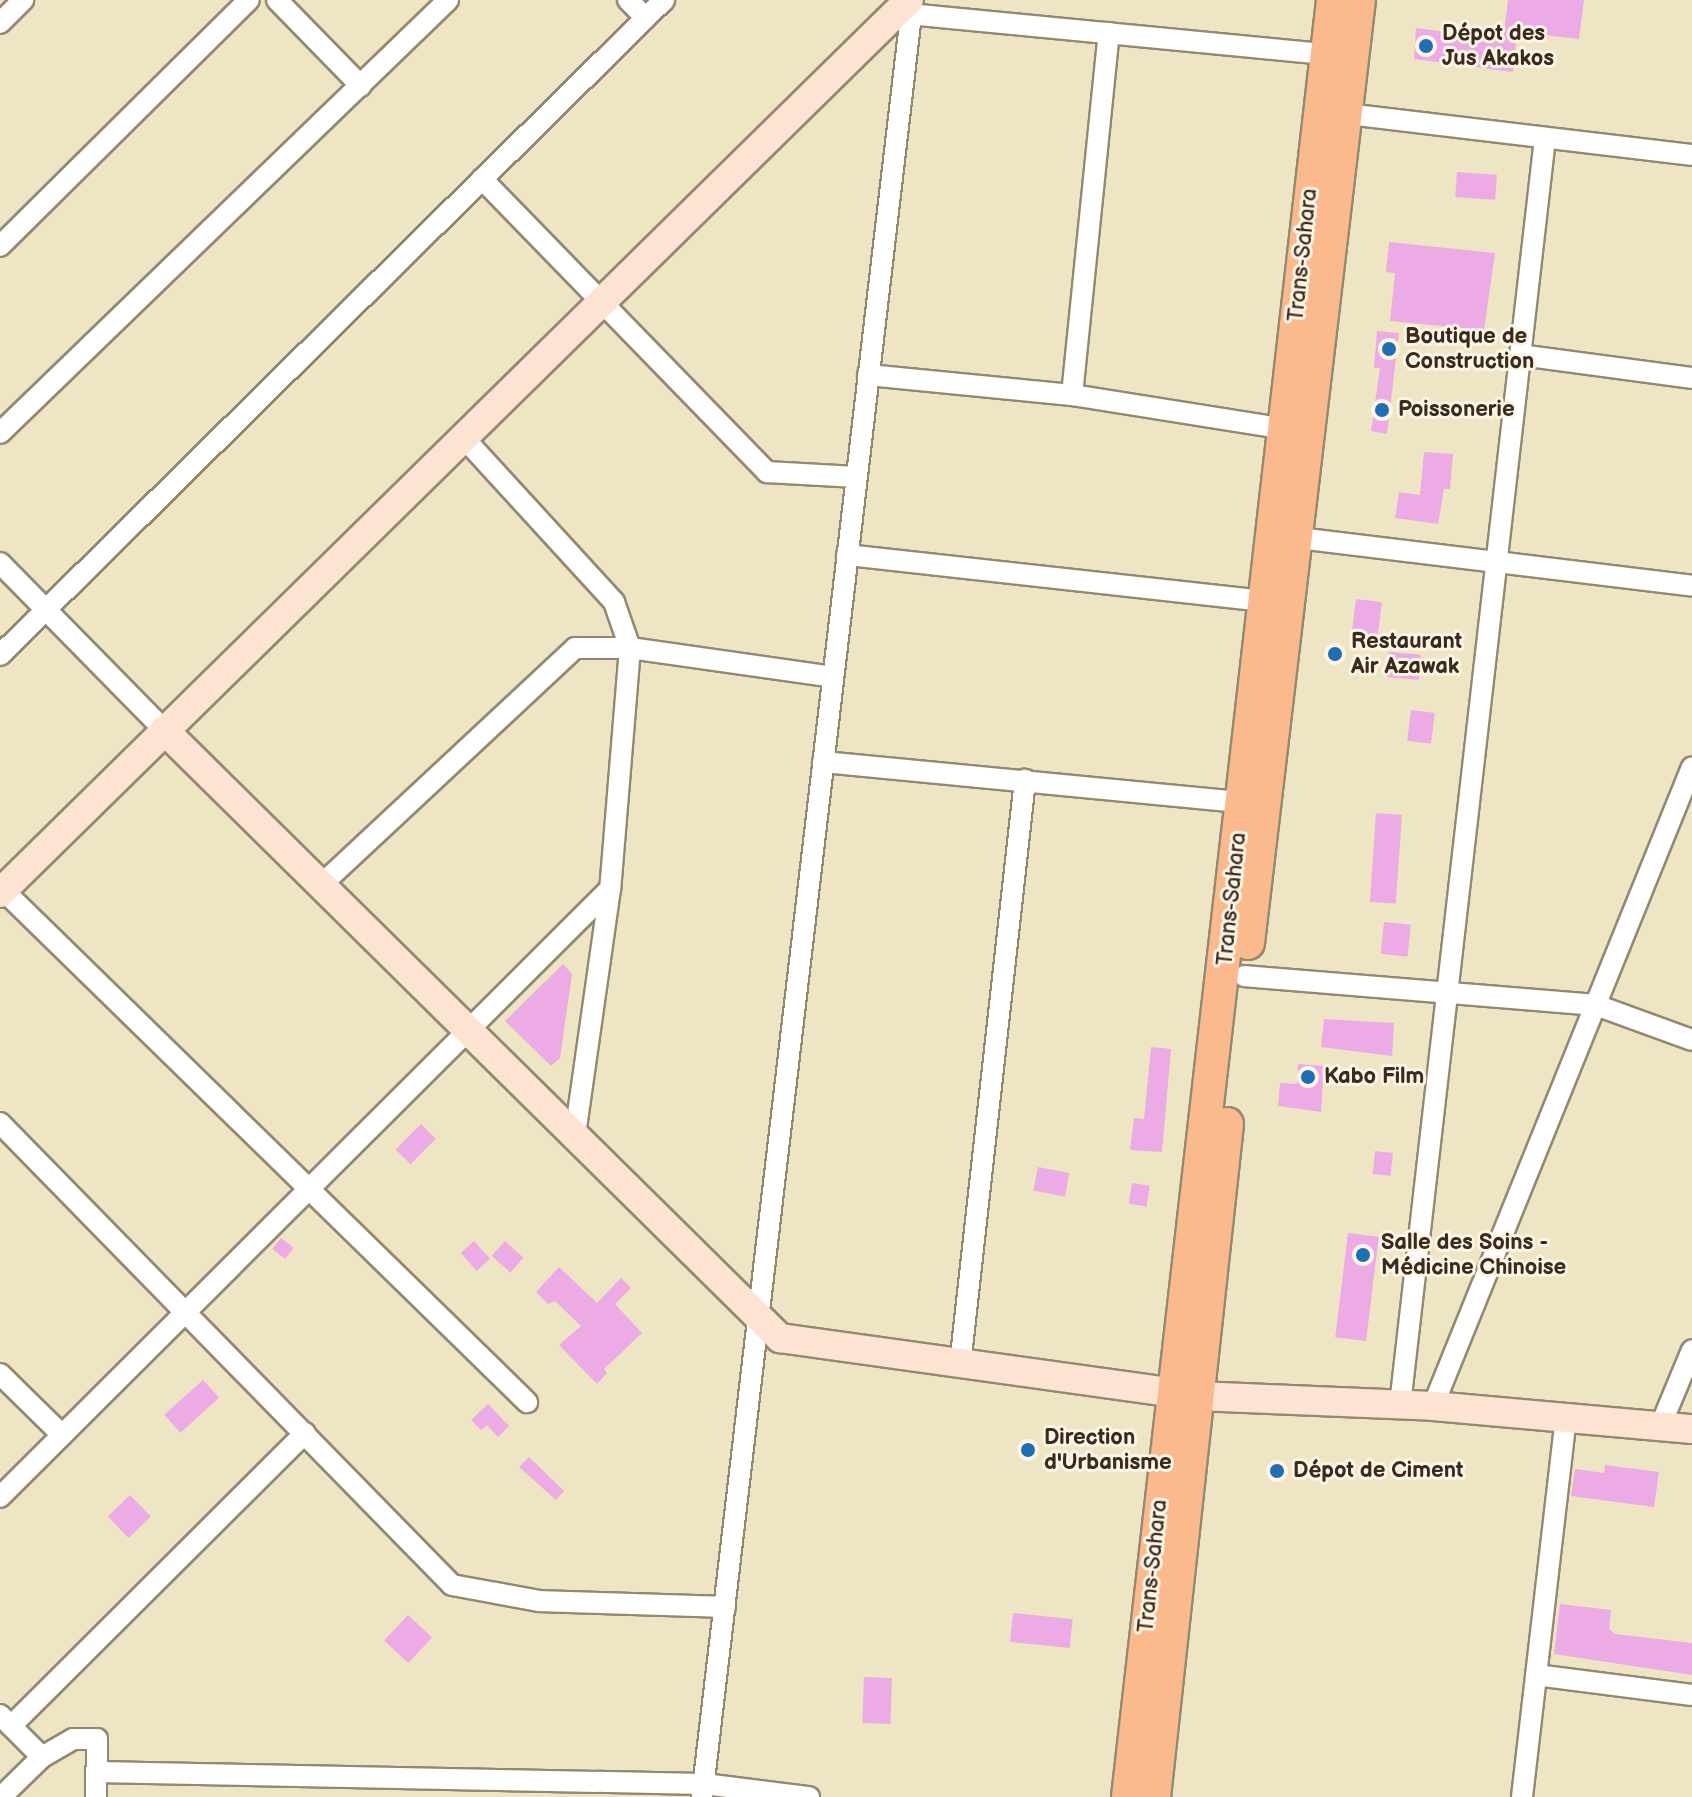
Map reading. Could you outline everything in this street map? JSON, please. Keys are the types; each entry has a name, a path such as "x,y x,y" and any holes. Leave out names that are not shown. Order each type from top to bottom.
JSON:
{"main road":[{"name":"Trans-Sahara","path":"1154,1797 1185,1394 1242,802 1265,601 1297,430 1348,114 1333,0"},
{"name":"Trans-Sahara","path":"1128,1797 1244,976 1298,538 1297,430 1339,55 1359,0"}],"street":[{"path":"0,23 23,0"},
{"path":"0,246 249,0"},
{"path":"277,0 361,86"},
{"path":"0,433 448,0"},
{"path":"628,0 646,18"},
{"path":"0,655 664,0"},
{"path":"905,9 1339,55"},
{"path":"527,1402 312,1187 2,892 601,302 905,9"},
{"path":"703,1790 868,375 905,9"},
{"path":"1072,395 1109,33"},
{"path":"1348,114 1692,155"},
{"path":"1400,1405 1545,138"},
{"path":"482,179 767,472 856,477"},
{"path":"1520,355 1692,378"},
{"path":"868,375 1072,395 1297,430"},
{"path":"463,437 614,602 630,648 610,889 575,1136"},
{"path":"1298,538 1692,586"},
{"path":"847,555 1265,601"},
{"path":"0,563 164,730 780,1338 1185,1394 1433,1406 1692,1429"},
{"path":"321,885 575,648 630,648 833,677"},
{"path":"823,762 1242,802"},
{"path":"1433,1406 1692,767"},
{"path":"960,1365 1025,780"},
{"path":"0,1497 610,889"},
{"path":"1244,976 1596,1005 1692,1040"},
{"path":"0,1123 452,1585 539,1601 725,1607"},
{"path":"1660,1427 1692,1350"},
{"path":"0,1374 62,1435"},
{"path":"1522,1797 1566,1418"},
{"path":"42,1757 6,1720 305,1433"},
{"path":"1536,1675 1692,1695"},
{"path":"1,1797 42,1757 73,1739 97,1739 96,1797"},
{"path":"97,1772 703,1790 809,1797"}],"building":[{"path":"1508,0 1584,0 1579,39 1517,32 1513,72 1414,59 1416,28 1503,40"},
{"path":"1457,172 1497,175 1495,200 1455,197"},
{"path":"1389,242 1495,253 1484,330 1390,321 1395,273 1386,272"},
{"path":"1377,331 1399,333 1387,434 1371,431 1380,368 1374,368"},
{"path":"1424,452 1453,454 1450,489 1444,489 1438,524 1395,518 1399,492 1420,495"},
{"path":"1356,599 1382,602 1377,643 1351,640"},
{"path":"1389,652 1421,655 1419,680 1387,677"},
{"path":"1411,710 1435,713 1431,744 1407,741"},
{"path":"1376,813 1402,815 1396,904 1370,902"},
{"path":"1384,922 1411,925 1408,957 1381,954"},
{"path":"563,964 572,974 560,1058 551,1066 505,1021"},
{"path":"1324,1019 1394,1023 1392,1056 1321,1047"},
{"path":"1151,1047 1171,1049 1162,1152 1130,1150 1134,1118 1144,1119"},
{"path":"1298,1064 1324,1066 1321,1112 1278,1106 1280,1083 1297,1084"},
{"path":"421,1124 436,1139 410,1164 396,1149"},
{"path":"1375,1151 1393,1153 1390,1176 1373,1174"},
{"path":"1038,1167 1069,1173 1065,1197 1033,1191"},
{"path":"1132,1183 1150,1186 1146,1207 1129,1204"},
{"path":"1348,1233 1379,1237 1366,1341 1335,1337"},
{"path":"281,1238 294,1248 285,1259 272,1249"},
{"path":"474,1241 490,1259 477,1271 461,1253"},
{"path":"505,1241 524,1258 510,1273 492,1256"},
{"path":"559,1267 597,1303 621,1278 631,1288 615,1304 642,1333 604,1369 607,1373 597,1384 559,1345 581,1326 555,1301 548,1304 536,1292"},
{"path":"203,1380 219,1398 180,1433 164,1415"},
{"path":"488,1404 509,1426 498,1437 487,1425 481,1430 471,1420"},
{"path":"529,1457 564,1491 556,1500 519,1467"},
{"path":"1605,1465 1659,1472 1654,1507 1571,1496 1575,1469 1604,1473"},
{"path":"130,1495 151,1517 129,1538 108,1517"},
{"path":"1560,1604 1611,1610 1609,1629 1615,1634 1692,1643 1692,1675 1554,1654"},
{"path":"1013,1613 1073,1619 1070,1648 1010,1642"},
{"path":"408,1615 432,1638 408,1663 384,1641"},
{"path":"864,1677 892,1678 890,1724 862,1723"}],"place":[{"name":"Dépot des Jus Akakos","path":"1426,46"},
{"name":"Boutique de Construction","path":"1389,349"},
{"name":"Poissonerie","path":"1382,410"},
{"name":"Restaurant Air Azawak","path":"1335,654"},
{"name":"Kabo Film","path":"1308,1077"},
{"name":"Salle des Soins - Médicine Chinoise","path":"1363,1255"},
{"name":"Direction d'Urbanisme","path":"1028,1450"},
{"name":"Dépot de Ciment","path":"1277,1471"}]}
